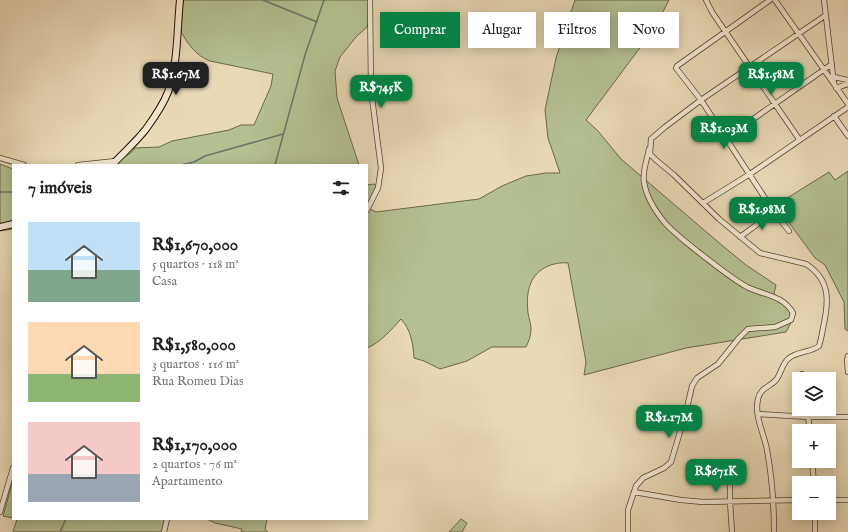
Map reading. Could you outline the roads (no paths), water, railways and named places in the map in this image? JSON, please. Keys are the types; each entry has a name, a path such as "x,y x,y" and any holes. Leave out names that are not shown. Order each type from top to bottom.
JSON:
{"street":[{"path":"96,164 114,163 134,143 158,112 170,84 175,55 180,0"},
{"path":"368,208 378,188 381,168 371,90 370,0"},
{"path":"706,0 712,12 799,139"},
{"path":"770,0 677,66 677,70 701,100 774,212 789,231"},
{"path":"703,203 750,174 848,105 775,0"},
{"path":"824,0 835,86"},
{"path":"628,532 628,510 636,486 643,478 664,468 671,462 692,386 697,378 718,364 748,329 770,328 783,325 791,320 793,313 791,308 781,299 746,286 732,277 684,240 665,222 647,194 644,183 644,170 651,140 665,127 701,100 826,15"},
{"path":"726,138 832,64"},
{"path":"834,77 848,80"},
{"path":"835,86 848,84"},
{"path":"834,116 848,136"},
{"path":"651,140 650,154 740,237 760,254 806,264 819,275 826,290 828,297 828,308 820,343 815,349 792,356 787,360 776,380 764,388 758,399 758,414 767,448 773,501 774,532"},
{"path":"0,158 21,164"},
{"path":"740,237 774,212"},
{"path":"0,227 12,224"},
{"path":"848,356 848,372"},
{"path":"758,414 808,417 848,417"},
{"path":"808,417 809,424"},
{"path":"0,512 12,471"},
{"path":"730,472 732,532"},
{"path":"634,492 695,501 792,500"},
{"path":"836,500 848,500"},
{"path":"164,532 167,520"},
{"path":"815,520 815,532"}],"waterway":[{"path":"263,0 317,22"},
{"path":"275,164 305,55 324,0"},
{"path":"185,164 194,162 205,156 283,134"},
{"path":"0,192 12,192"},
{"path":"60,532 66,520"}]}
